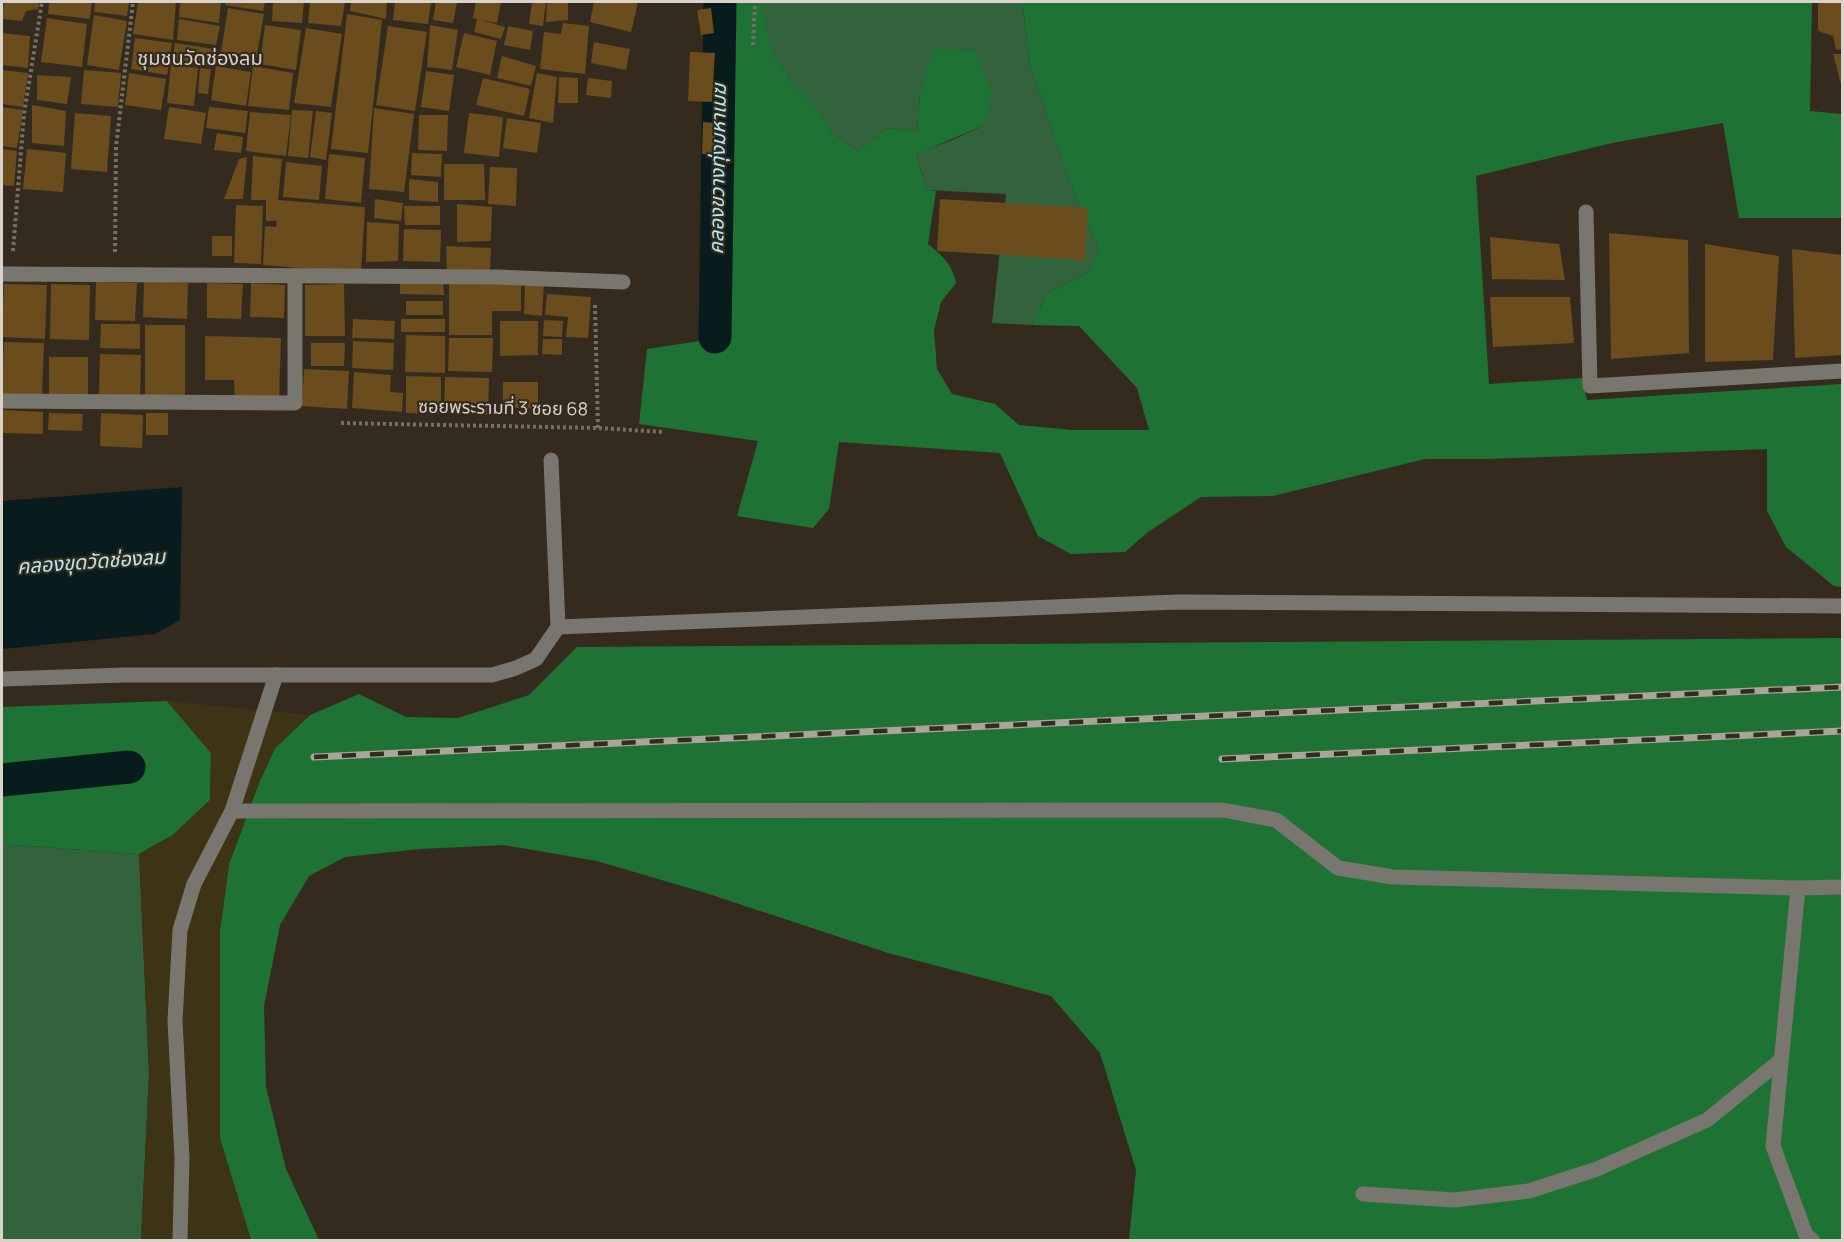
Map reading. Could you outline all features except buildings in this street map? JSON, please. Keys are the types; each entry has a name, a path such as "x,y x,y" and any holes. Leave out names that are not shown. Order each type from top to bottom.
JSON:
{"street":[{"path":"1586,212 1590,386 1842,371"},
{"path":"7,274 497,277 622,282"},
{"path":"2,400 295,403 295,276"},
{"path":"2,679 124,675 492,675 516,668 536,659 558,627 551,460"},
{"path":"558,627 1177,603 1842,606"},
{"path":"180,1240 182,1158 175,1021 180,930 194,884 232,811 276,675"},
{"path":"232,811 1223,810 1276,820 1338,868 1393,877 1798,888 1842,887"},
{"path":"1798,888 1773,1146 1806,1235 1812,1240"},
{"path":"1363,1194 1454,1200 1529,1191 1597,1169 1707,1120 1781,1060"}],"path":[{"path":"7,274 24,114 42,2"},
{"path":"115,275 116,147 133,2"},
{"path":"753,45 755,2"},
{"path":"594,280 598,428"},
{"name":"ซอยพระรามที่ 3 ซอย 68","path":"341,423 598,428 664,432"}],"green space":[{"path":"729,2 760,2 772,51 792,82 821,112 831,132 857,151 888,128 917,131 920,94 934,48 974,51 992,91 985,125 916,154 927,190 936,191 928,244 946,261 956,283 941,302 934,330 937,369 952,394 995,404 1019,425 1073,430 1149,430 1137,388 1079,326 1032,325 1047,293 1087,274 1099,249 1070,182 1030,65 1023,9 1016,2 1812,2 1810,111 1842,114 1842,218 1739,218 1723,123 1612,143 1476,176 1489,384 1582,378 1587,400 1842,384 1842,587 1834,586 1786,547 1767,511 1767,449 1487,459 1425,459 1273,496 1201,497 1148,532 1125,552 1071,554 1038,536 1000,453 839,442 829,509 813,528 737,516 758,441 639,424 647,349 726,337 725,167"},
{"path":"760,2 1016,2 1023,9 1030,65 1070,182 1099,249 1087,274 1047,293 1032,325 992,323 1006,194 927,190 916,153 985,125 920,94 917,131 888,128 857,151 831,132 821,112 792,82 772,51"},
{"path":"1842,638 1842,1240 1129,1240 1136,1170 1100,1053 1051,996 888,953 709,894 597,861 503,845 420,849 345,857 309,876 280,925 264,1006 266,1087 286,1169 319,1240 251,1240 220,1139 220,930 229,864 259,783 275,748 310,715 359,694 406,717 458,718 529,695 577,647"},
{"path":"167,701 211,753 210,800 173,835 139,854 2,844 2,707"},
{"path":"2,844 139,854 149,1074 141,1240 2,1240"}],"sand":[{"path":"167,701 310,715 275,748 259,783 229,864 220,930 220,1139 251,1240 141,1240 149,1074 139,854 173,835 210,800 211,753"}],"water":[{"name":"คลองขุดวัดช่องลม","path":"182,487 180,620 155,634 2,649 2,501"}],"waterway":[{"name":"คลองขวางทุ่งมหาเมฆ","path":"715,337 720,2"},
{"path":"2,780 129,767"}],"railway":[{"path":"314,757 1842,687"},
{"path":"1222,759 1842,731"}],"district":[{"name":"ชุมชนวัดช่องลม","path":"200,57"}]}
